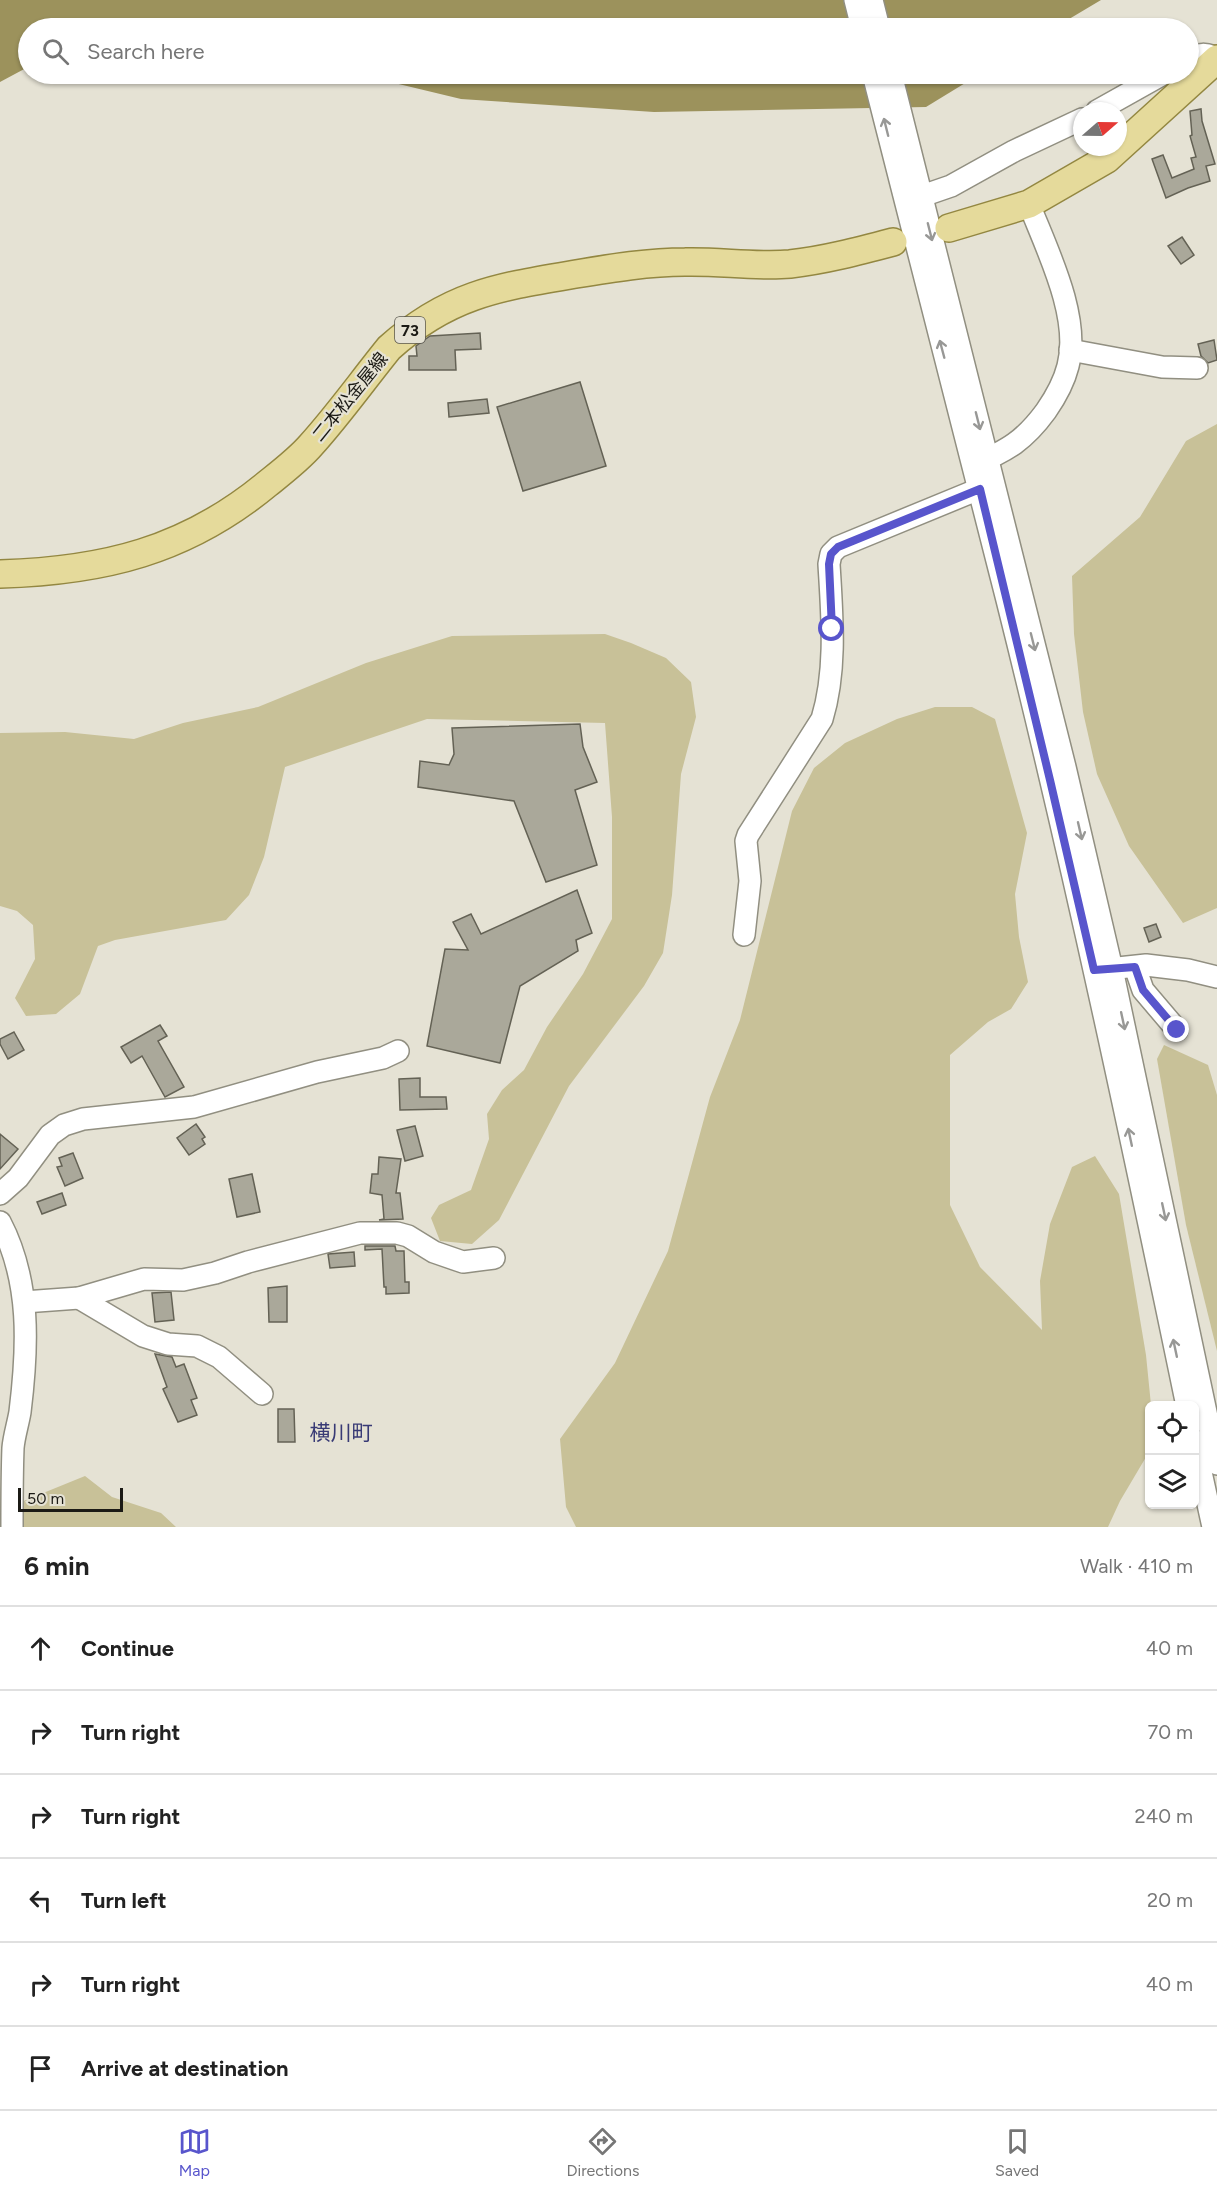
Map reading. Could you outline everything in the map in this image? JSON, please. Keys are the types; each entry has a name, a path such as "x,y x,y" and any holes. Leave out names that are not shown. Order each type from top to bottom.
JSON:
{"main road":[{"path":"1199,75 1217,59"},
{"path":"949,228 1029,204 1107,159 1190,84"},
{"name":"二本松金屋線","path":"0,574 72,569 124,559 167,545 242,504 311,445 374,365 402,336 436,312 475,294 523,283 682,261 760,265 789,264 844,255 893,242"}],"street":[{"path":"855,0 860,18"},
{"path":"872,0 876,18"},
{"path":"1199,55 1208,54 1217,59"},
{"path":"876,84 908,178 980,462 1065,767 1186,1401"},
{"path":"893,84 908,178 922,196 980,462 980,489 1050,780 1103,970 1217,1464"},
{"path":"1113,102 1144,84"},
{"path":"922,196 951,186 1073,123"},
{"path":"980,462 1019,442 1038,422 1054,399 1068,367 1070,350 1066,306 1029,204"},
{"path":"1070,350 1162,367 1197,368"},
{"path":"744,935 750,881 748,835 822,719 829,698 832,629 829,564 831,554 838,547 980,489"},
{"path":"1103,970 1146,965 1188,970 1217,977"},
{"path":"1135,967 1143,990 1177,1030"},
{"path":"0,1194 18,1178 50,1135 64,1125 83,1119 194,1107 317,1072 383,1058 398,1051"},
{"path":"0,1222 18,1264 27,1340 25,1371 7,1454 12,1527"},
{"path":"24,1302 79,1298 144,1279 183,1280 360,1233 397,1233 408,1236 434,1252 463,1262 494,1258"},
{"path":"79,1298 143,1336 168,1344 197,1346 219,1357 262,1394"},
{"path":"1197,1455 1213,1527"}],"shaded area":[{"path":"0,0 1101,0 1071,18 18,18 18,72 0,82"},
{"path":"399,84 964,84 926,107 654,112 461,99"},
{"path":"1217,424 1217,908 1183,923 1129,846 1097,774 1083,712 1074,634 1072,576 1140,517 1186,441"},
{"path":"605,634 666,658 691,682 696,717 681,774 672,895 663,953 644,986 569,1086 499,1220 472,1244 440,1241 431,1218 439,1205 471,1190 489,1139 487,1114 502,1090 524,1070 547,1027 583,974 612,919 612,817 605,723 427,719 285,767 264,857 249,895 226,920 115,940 98,946 80,994 56,1014 26,1016 15,998 35,959 33,925 17,911 0,906 0,733 65,732 134,739 183,723 258,707 366,663 452,636"},
{"path":"935,707 972,707 995,719 1027,833 1015,894 1019,937 1028,982 1011,1009 988,1022 950,1055 950,1205 980,1267 1042,1330 1040,1281 1050,1224 1072,1167 1095,1156 1119,1194 1146,1355 1151,1401 1145,1401 1145,1459 1120,1501 1108,1527 576,1527 566,1507 560,1439 615,1363 668,1251 710,1097 740,1020 792,811 814,768 845,743 897,719"},
{"path":"1164,1045 1208,1065 1217,1095 1217,1351 1186,1225 1157,1059"},
{"path":"85,1476 112,1497 161,1513 176,1527 0,1527 0,1521 21,1502"}],"building":[{"path":"1201,109 1202,121 1215,164 1206,166 1210,181 1166,198 1152,159 1163,155 1172,178 1194,169 1191,158 1196,157 1190,136 1192,135 1190,111"},
{"path":"1182,237 1194,255 1181,264 1168,246"},
{"path":"480,333 481,349 455,350 456,370 409,370 409,356 417,356 416,346 430,336"},
{"path":"1214,340 1217,360 1208,363 1201,356 1198,344"},
{"path":"580,382 606,466 523,491 497,407"},
{"path":"487,399 489,413 449,417 448,403"},
{"path":"580,724 583,747 597,782 575,790 597,865 546,882 514,801 418,787 420,761 449,765 454,754 452,728"},
{"path":"577,890 592,933 576,940 578,951 520,986 500,1063 427,1046 445,949 468,950 453,922 471,914 481,934"},
{"path":"1156,924 1161,937 1149,942 1144,928"},
{"path":"160,1025 167,1036 158,1041 184,1087 165,1097 142,1056 131,1063 121,1047"},
{"path":"14,1032 24,1050 8,1059 0,1044 0,1039"},
{"path":"420,1078 420,1097 446,1097 447,1109 400,1110 399,1079"},
{"path":"196,1124 205,1137 202,1139 205,1144 189,1155 177,1138"},
{"path":"415,1126 423,1156 405,1161 397,1130"},
{"path":"0,1134 18,1149 0,1169"},
{"path":"73,1153 83,1178 65,1186 57,1167 62,1166 59,1158"},
{"path":"379,1157 401,1159 396,1193 400,1193 403,1219 379,1220 384,1219 382,1195 370,1193 372,1174 378,1174"},
{"path":"252,1174 260,1212 237,1217 229,1179"},
{"path":"62,1193 66,1205 42,1214 37,1202"},
{"path":"365,1246 395,1246 396,1251 404,1251 405,1282 409,1282 409,1293 386,1294 382,1249 365,1250"},
{"path":"354,1252 355,1266 330,1268 328,1254"},
{"path":"287,1286 287,1322 269,1322 268,1288"},
{"path":"171,1292 174,1320 155,1322 152,1293"},
{"path":"155,1354 172,1357 176,1367 184,1364 197,1398 191,1400 197,1415 178,1422 163,1389 167,1387"},
{"path":"278,1409 294,1409 295,1442 278,1442"}],"district":[{"name":"横川町","path":"341,1433"}],"route":[{"path":"832,629 829,564 831,554 838,547 980,489 1094,970 1135,967 1143,990 1177,1030"}]}
